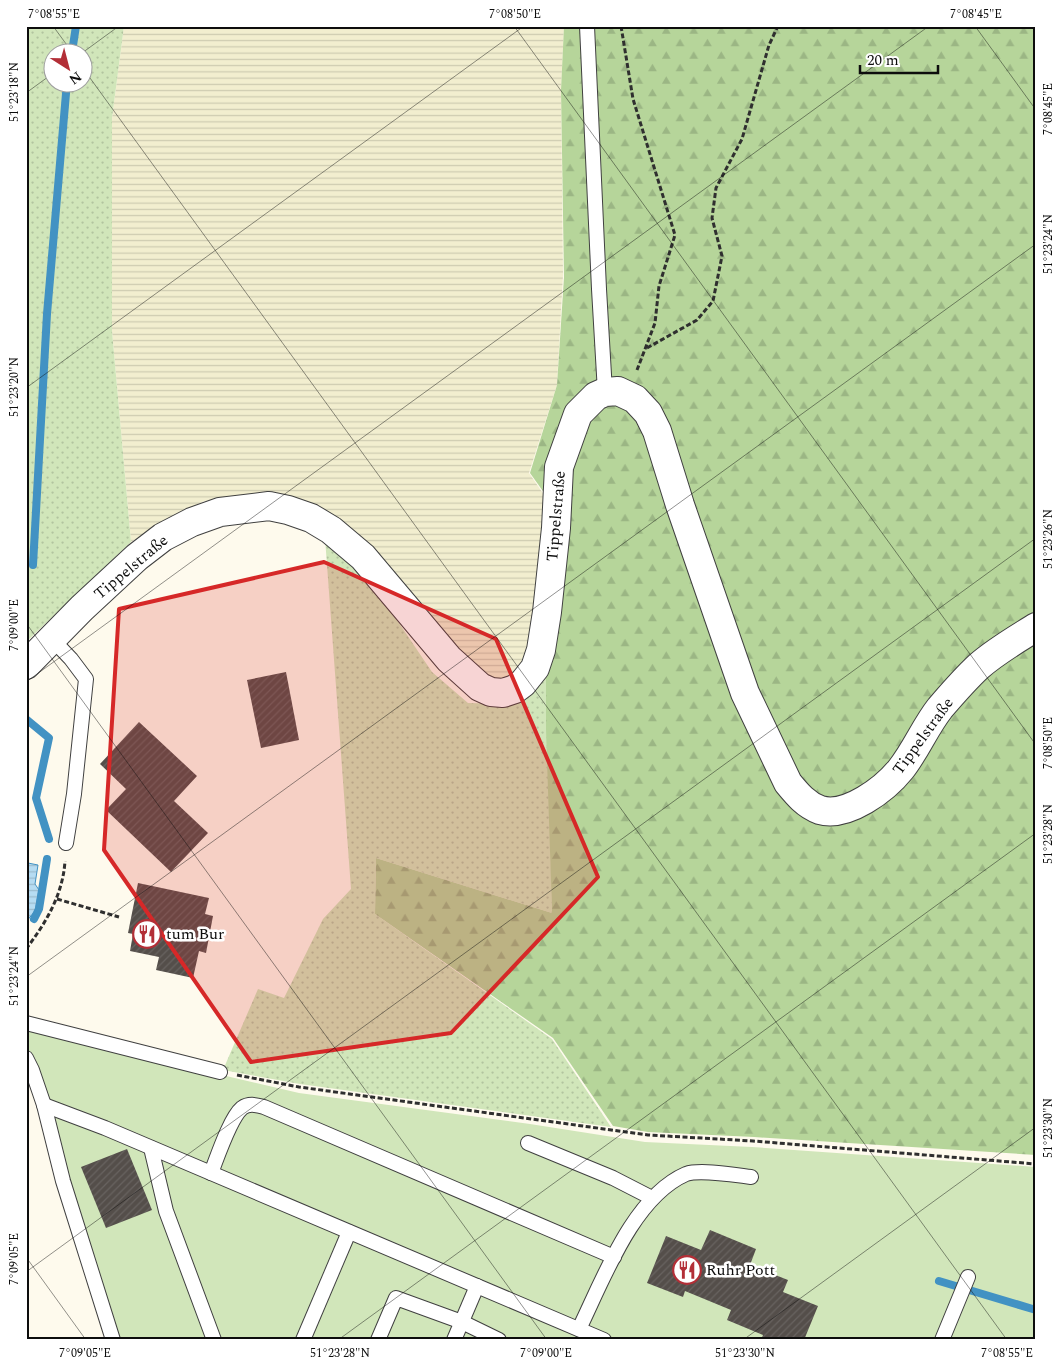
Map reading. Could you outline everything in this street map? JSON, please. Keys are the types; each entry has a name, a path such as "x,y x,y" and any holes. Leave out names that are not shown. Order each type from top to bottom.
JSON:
{"street":[{"name":"Tippelstraße","path":"26,665 82,608 137,557 163,537 192,522 220,512 269,506 311,518 331,530 363,557 449,659 480,687 491,692 503,693 515,689 523,683 534,668 541,650 556,528 559,466 578,414 596,396 612,392 635,399 648,413 657,431 680,506 745,693 788,783 798,795 819,810 830,812 864,801 876,793 901,769 939,709 979,666 1036,627"}],"lane":[{"path":"587,26 598,289 612,392"},
{"path":"52,639 71,659 86,680 74,794 66,843"},
{"path":"26,1023 220,1072"},
{"path":"26,1058 44,1105 63,1181 113,1340"},
{"path":"211,1173 234,1117 242,1108 251,1104 264,1107 614,1257"},
{"path":"44,1105 211,1173 602,1339"},
{"path":"528,1143 612,1178 652,1198"},
{"path":"151,1148 166,1211 214,1340"},
{"path":"579,1329 614,1257 639,1215 652,1198 668,1185 688,1174 707,1172 751,1177"},
{"path":"303,1340 350,1232"},
{"path":"942,1340 968,1277"},
{"path":"454,1340 477,1286"},
{"path":"378,1340 396,1298 462,1322 499,1340"}],"path":[{"path":"612,392 638,368 646,349 655,323 659,286 675,235 634,99 621,26"},
{"path":"646,349 697,320 713,301 722,256 712,218 716,188 742,139 769,45 778,26"},
{"path":"26,949 42,928 57,899 64,869 66,843"},
{"path":"57,899 118,917"},
{"path":"220,1072 299,1086 648,1135 753,1141 1036,1164"}],"highlighted area":[{"path":"324,562 496,639 598,877 451,1033 251,1062 104,850 119,609"}],"shaded area":[{"path":"124,26 564,26 561,89 563,275 557,385 529,473 551,505 532,653 515,682 477,682 393,572 246,496 204,501 161,523 131,542 112,331 112,118"}],"green space":[{"path":"26,26 124,26 112,118 112,331 131,542 26,642"},
{"path":"564,26 1036,26 1036,1155 648,1132 613,1126 553,1038 375,914 376,858 552,913 546,729 546,662 565,522 530,473 557,385 564,277 561,90"},
{"path":"325,538 378,592 432,672 468,703 516,704 546,659 552,913 376,858 375,914 552,1039 611,1127 300,1084 223,1070 258,989 284,998 323,919 351,889"},
{"path":"26,1029 299,1093 530,1124 645,1142 752,1147 1036,1167 1036,1340 110,1340 26,1071"}],"water":[{"path":"26,857 28,863 38,865 35,884 39,890 35,911 26,922"}],"building":[{"path":"286,672 299,740 261,748 247,680"},
{"path":"139,722 197,776 174,801 208,833 171,872 106,810 126,789 100,764"},
{"path":"138,883 209,898 205,914 213,916 206,953 199,951 193,978 156,970 159,957 130,951 133,934 128,933"},
{"path":"127,1149 152,1210 106,1228 81,1167"},
{"path":"710,1230 756,1249 750,1265 788,1280 783,1292 818,1306 804,1340 761,1340 763,1335 727,1320 731,1310 685,1291 683,1297 647,1283 666,1236 701,1250"}],"waterway":[{"path":"74,42 76,26"},
{"path":"33,565 47,314 66,92"},
{"path":"26,719 49,738 36,798 49,839"},
{"path":"34,919 39,909 47,859"},
{"path":"939,1281 1036,1310"}],"place":[{"name":"tum Bur","path":"147,934"},
{"name":"Ruhr Pott","path":"687,1270"}]}
